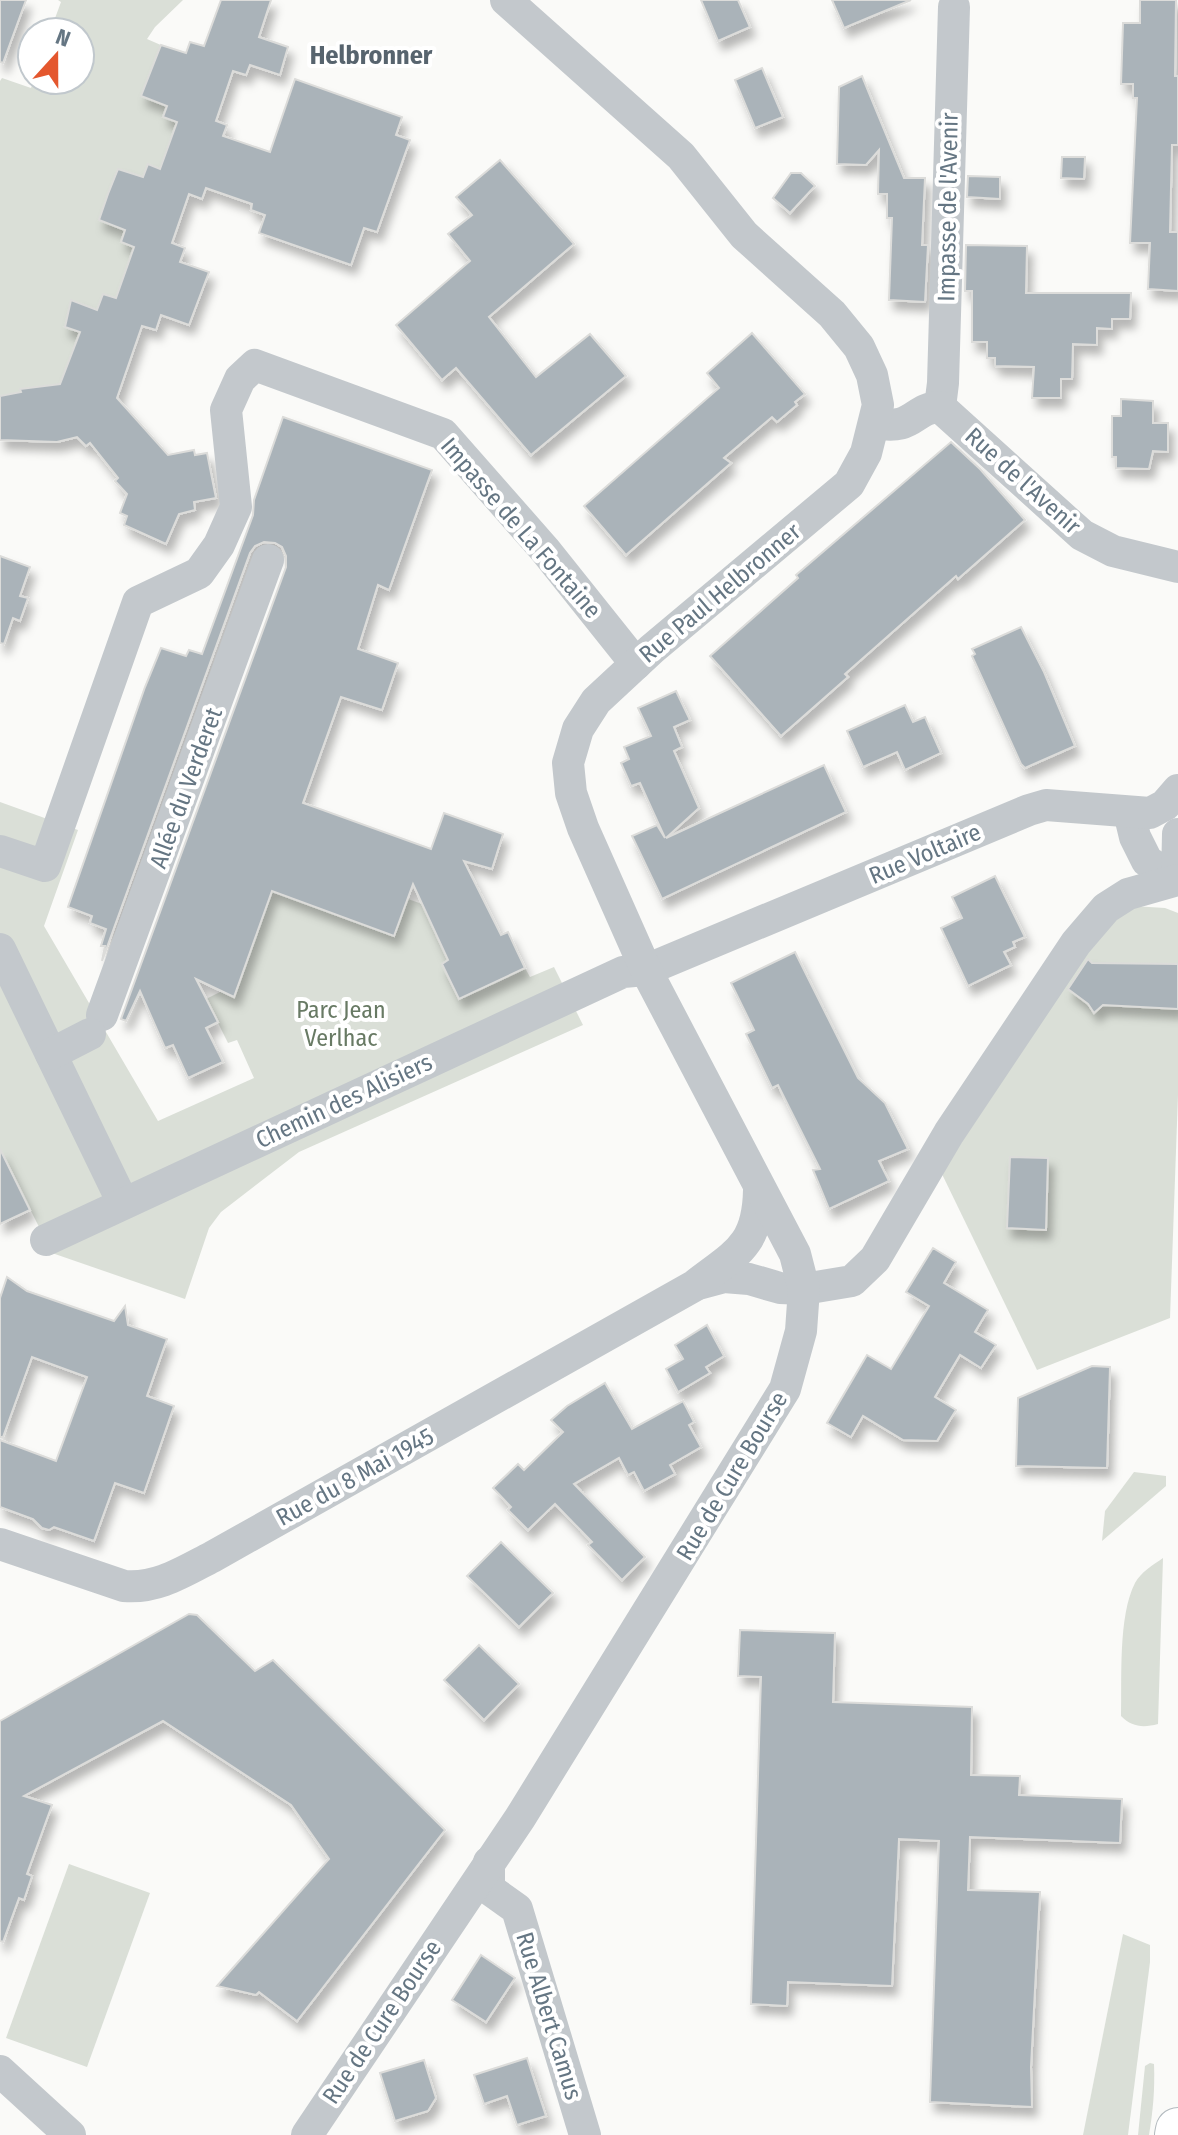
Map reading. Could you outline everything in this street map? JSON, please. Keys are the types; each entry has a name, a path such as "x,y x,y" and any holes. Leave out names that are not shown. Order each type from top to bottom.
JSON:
{"street":[{"name":"Rue Paul Helbronner","path":"506,0 681,156 744,235 832,314 859,347 872,375 878,405 875,423 866,453 849,484 596,701 578,729 568,763 571,793 583,828 646,970 795,1254 804,1289"},
{"name":"Impasse de l'Avenir","path":"940,407 954,7"},
{"name":"Impasse de La Fontaine","path":"0,851 45,866 138,602 199,573 219,545 236,507 226,410 240,379 255,365 443,434 545,550 636,664"},
{"path":"875,423 891,426 908,423 929,407 940,407"},
{"name":"Rue de l'Avenir","path":"940,407 1082,535 1113,551 1178,567"},
{"name":"Allée du Verderet","path":"51,1054 96,1025 268,560"},
{"name":"Rue Voltaire","path":"646,970 1029,810 1046,805 1150,813 1165,805 1178,790"},
{"path":"1129,812 1135,837 1147,861 1178,880"},
{"path":"1178,834 1178,880"},
{"path":"804,1289 852,1281 875,1259 957,1120 1076,943 1106,908 1128,894 1178,880"},
{"path":"0,949 123,1203"},
{"name":"Chemin des Alisiers","path":"46,1240 623,972 646,970"},
{"name":"Rue du 8 Mai 1945","path":"0,1544 124,1586 141,1588 157,1584 212,1557 694,1286 740,1250 755,1229 759,1214 759,1190"},
{"name":"Rue du 8 Mai 1945","path":"694,1286 724,1277 749,1279 780,1288 804,1289"},
{"name":"Rue de Cure Bourse","path":"307,2135 520,1818 785,1389 801,1331 804,1289"},
{"name":"Rue Albert Camus","path":"489,1862 489,1889 517,1909 585,2135"},
{"path":"0,2071 70,2135"}],"green space":[{"path":"58,0 183,0 147,39 186,56 151,70 141,95 167,106 177,122 160,169 148,165 143,177 130,173 99,220 125,230 134,247 116,298 103,294 97,310 72,301 88,333 62,326 88,335 71,382 0,396 0,81 2,78 16,83 16,96 96,96 96,16 56,16 61,2"},
{"name":"Parc Jean Verlhac","path":"0,802 78,830 44,926 158,1121 254,1078 237,1040 228,1043 206,999 222,991 235,996 272,891 389,934 396,931 408,899 422,904 448,960 442,964 459,999 525,968 530,977 554,967 583,1025 299,1152 221,1212 209,1228 185,1299 52,1253 0,1149"},
{"path":"1133,906 1165,908 1178,913 1178,1095 1170,1318 1037,1370 940,1170 1103,923"},
{"path":"1134,1472 1166,1476 1166,1486 1102,1541 1105,1511"},
{"path":"1163,1558 1158,1724 1138,1726 1121,1716 1126,1612 1135,1583"},
{"path":"69,1864 150,1893 87,2067 6,2038"},
{"path":"1123,1934 1150,1945 1128,2135 1083,2135"},
{"path":"1154,2064 1154,2082 1149,2135 1138,2135 1145,2066"}],"building":[{"path":"0,0 26,0 20,16 16,16 16,27 3,63 0,62"},
{"path":"221,0 271,0 259,37 288,47 280,75 250,65 246,75 233,71 216,121 227,125 223,136 270,152 295,79 402,117 396,135 410,140 377,232 364,228 351,265 259,233 265,215 251,210 252,204 206,188 202,199 189,194 172,243 185,248 180,262 209,272 189,325 161,315 156,330 142,326 117,398 168,455 194,450 195,455 207,453 216,498 194,502 195,510 179,514 166,544 124,525 127,516 120,513 127,494 90,443 86,446 77,437 57,442 0,440 0,396 21,392 20,389 60,384 80,332 65,327 71,300 97,310 103,294 116,298 134,247 121,242 125,230 99,220 108,194 118,169 143,177 148,164 160,169 177,122 163,117 167,106 141,96 161,45 186,53 190,42 204,46"},
{"path":"701,0 738,0 750,27 718,41"},
{"path":"832,0 911,0 844,28"},
{"path":"1140,0 1176,0 1178,145 1172,145 1170,232 1178,232 1178,291 1148,289 1150,243 1130,243 1137,98 1133,98 1133,84 1121,84 1123,23 1140,23"},
{"path":"762,68 783,117 755,128 735,80"},
{"path":"862,76 904,178 925,178 922,245 928,245 925,302 889,300 892,218 887,218 887,194 878,194 879,150 866,165 837,164 839,87"},
{"path":"1062,157 1085,157 1084,179 1061,178"},
{"path":"500,160 574,244 489,317 536,377 590,334 626,376 531,455 456,368 442,380 396,325 470,261 448,234 472,215 456,197"},
{"path":"791,173 801,173 815,186 790,213 773,198"},
{"path":"968,176 1000,177 1000,199 967,197"},
{"path":"966,245 1027,246 1026,293 1131,293 1130,319 1112,319 1112,329 1097,328 1097,345 1073,344 1072,379 1061,379 1061,398 1032,398 1034,367 995,366 995,358 987,358 987,342 972,342 972,291 965,291"},
{"path":"752,333 805,394 777,422 772,417 724,458 731,463 626,555 584,506 719,388 707,373"},
{"path":"1121,399 1153,401 1153,423 1168,423 1168,452 1153,451 1149,469 1116,468 1116,457 1112,457 1112,416 1121,416"},
{"path":"283,417 432,470 389,590 378,585 358,649 398,663 382,710 341,697 303,803 431,849 444,813 503,834 492,869 464,861 501,935 508,932 525,968 459,999 442,964 448,960 413,884 394,936 272,891 234,997 196,979 218,1022 206,1028 223,1062 188,1078 173,1045 165,1048 140,991 126,1021 121,1019 286,567 282,547 264,542 255,546 250,553 102,961 105,946 101,946 106,929 90,923 92,916 68,907 161,648 186,656 189,650 202,654 253,515 254,500"},
{"path":"951,442 980,469 1025,520 845,674 848,677 781,736 710,656 798,578 796,575"},
{"path":"0,556 30,567 20,596 28,598 20,621 13,618 4,644 0,643"},
{"path":"1021,627 1075,746 1025,768 972,656 975,654 972,649"},
{"path":"676,691 690,720 674,727 682,747 674,751 699,808 666,838 824,765 846,812 662,899 632,836 657,825 665,838 640,783 631,786 621,763 629,759 624,747 651,736 638,708"},
{"path":"905,705 913,722 925,717 941,753 905,770 897,752 863,767 847,731"},
{"path":"995,876 1025,937 1013,942 1015,947 1004,952 1011,965 968,986 941,928 962,918 952,897"},
{"path":"795,952 858,1078 885,1103 908,1149 879,1161 889,1181 829,1209 813,1170 820,1169 778,1085 772,1088 746,1034 754,1030 731,983"},
{"path":"1088,959 1092,963 1178,964 1178,1009 1103,1005 1094,1013 1088,1004 1068,989"},
{"path":"0,1149 30,1210 0,1224"},
{"path":"1010,1157 1048,1158 1046,1230 1007,1228"},
{"path":"933,1248 956,1262 944,1283 988,1310 975,1332 996,1345 981,1368 960,1355 935,1397 956,1410 937,1441 903,1440 863,1416 851,1437 827,1423 867,1355 891,1369 929,1306 906,1292"},
{"path":"7,1277 27,1291 114,1321 125,1306 128,1325 167,1339 147,1396 174,1406 144,1493 115,1483 94,1541 54,1527 49,1530 42,1528 33,1519 0,1507 0,1440 56,1461 87,1377 32,1357 3,1437 0,1437 0,1298"},
{"path":"707,1325 724,1356 706,1367 710,1373 678,1392 666,1369 683,1359 675,1345"},
{"path":"1092,1366 1110,1367 1107,1468 1016,1466 1018,1398"},
{"path":"605,1383 632,1429 683,1401 694,1422 689,1425 701,1447 670,1465 675,1474 644,1491 634,1472 628,1475 619,1458 574,1484 645,1557 622,1580 588,1545 592,1542 555,1504 528,1530 508,1510 511,1507 493,1488 518,1464 524,1470 563,1432 551,1420 567,1406"},
{"path":"501,1542 553,1593 519,1627 467,1576"},
{"path":"189,1614 197,1615 255,1671 273,1660 445,1830 297,2021 259,1992 256,1995 217,1986 329,1859 291,1805 163,1721 24,1796 52,1805 27,1874 32,1876 24,1900 19,1898 3,1942 0,1941 0,1721"},
{"path":"740,1630 835,1633 833,1702 972,1707 971,1775 1020,1776 1019,1795 1122,1799 1120,1843 970,1837 968,1890 1040,1892 1031,2067 1032,2107 930,2102 939,1841 899,1839 892,1986 788,1982 787,2006 751,2004 761,1677 738,1676"},
{"path":"479,1645 519,1684 484,1720 444,1680"},
{"path":"481,1955 515,1978 486,2022 452,2000"},
{"path":"527,2058 546,2116 517,2125 507,2096 484,2104 474,2075"},
{"path":"424,2060 436,2098 428,2111 395,2121 380,2073"}],"district":[{"name":"Helbronner","path":"371,55"}]}
